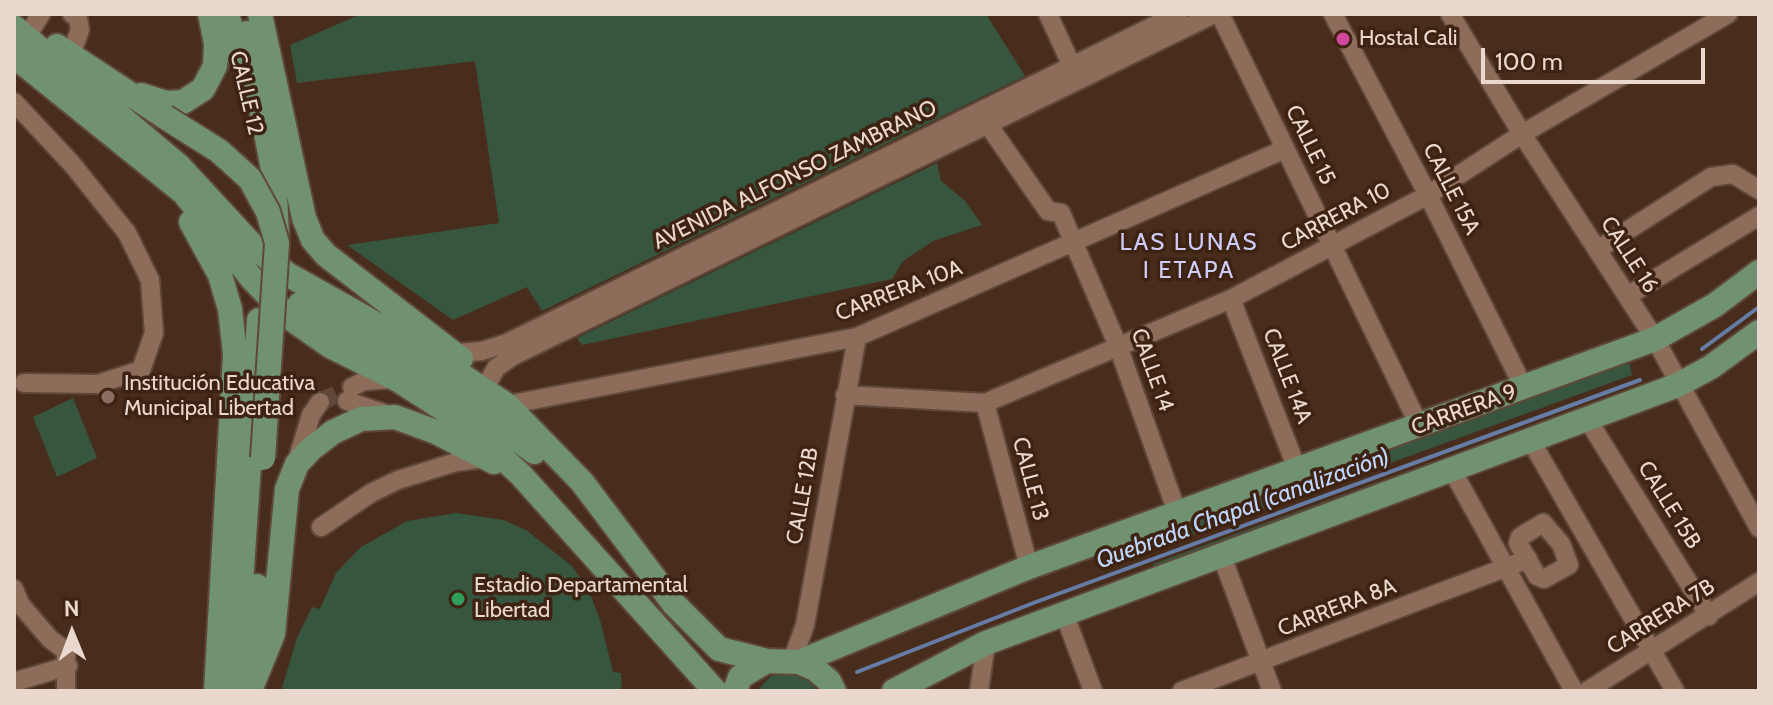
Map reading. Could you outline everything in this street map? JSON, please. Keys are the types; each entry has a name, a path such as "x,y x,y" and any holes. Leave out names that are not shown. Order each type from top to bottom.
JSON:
{"main road":[{"path":"67,63 122,89 166,103 183,102 203,89 215,66 216,44 210,14"},
{"name":"CALLE 12","path":"227,14 263,172"},
{"path":"244,14 274,175 277,243 244,690"},
{"path":"260,14 304,218 313,240 326,255 458,355 480,385"},
{"path":"23,30 67,63 179,166 252,245 287,274 426,352 507,405 582,482 674,604 719,649 767,661 796,662 822,675 834,691"},
{"path":"23,30 151,164 184,193 253,280 290,318 330,346 398,380 460,420 521,475 715,691"},
{"path":"122,89 219,151 250,179 268,212 277,243"},
{"path":"151,164 197,231 220,275 233,339 231,454 216,691"},
{"name":"CARRERA 9","path":"796,662 1029,567 1655,339 1715,305 1759,272"},
{"path":"300,304 443,384 523,441 587,508 630,570 644,609"},
{"path":"244,690 235,670 259,320"},
{"path":"894,691 986,643 1678,385 1711,367 1759,332"},
{"path":"244,690 273,634 287,489 297,464 333,432 361,419 395,417 436,432 521,475"},
{"path":"735,691 740,677 767,661"}],"street":[{"path":"67,63 80,30 78,18 72,14"},
{"path":"1048,14 1076,74"},
{"name":"AVENIDA ALFONSO ZAMBRANO","path":"480,385 513,356 989,126 1178,14"},
{"name":"AVENIDA ALFONSO ZAMBRANO","path":"426,352 458,355 507,343 1076,74 1217,14"},
{"name":"CALLE 15","path":"1217,14 1420,427"},
{"name":"CALLE 15A","path":"1333,14 1524,388"},
{"name":"CALLE 16","path":"1450,14 1522,134 1655,339 1759,528"},
{"name":"CARRERA 10","path":"845,395 985,403 1231,299 1428,195 1522,134 1728,14"},
{"path":"14,102 72,164 127,233 150,280 154,333 141,370 98,384 24,383"},
{"name":"CALLE 14","path":"989,126 1048,211 1061,213 1118,346 1178,515"},
{"name":"CARRERA 10A","path":"507,405 857,337 1285,149"},
{"path":"1597,250 1711,177 1733,174 1759,190"},
{"path":"1627,296 1759,216"},
{"name":"CALLE 14A","path":"1231,299 1297,469"},
{"name":"CALLE 12B","path":"796,662 857,337"},
{"path":"395,417 350,394 377,378 398,380"},
{"path":"297,464 311,415 320,402"},
{"name":"CALLE 13","path":"985,403 1029,567"},
{"name":"CALLE 15B","path":"1588,420 1709,616"},
{"path":"1531,441 1675,691"},
{"path":"321,527 358,501 398,480 456,462 486,458"},
{"path":"1452,470 1510,569 1574,691"},
{"path":"1543,523 1561,544 1569,565 1544,579 1537,576 1519,539 1543,523"},
{"path":"1561,544 1583,532"},
{"path":"1221,554 1272,691"},
{"name":"CARRERA 8A","path":"1182,691 1510,569 1528,559"},
{"name":"CARRERA 7B","path":"1587,691 1759,582"},
{"path":"14,589 20,604 50,639 66,651 66,691"},
{"path":"1064,613 1093,691"},
{"path":"979,691 986,643"},
{"path":"14,682 68,666"}],"green space":[{"path":"361,14 986,14 1025,76 542,311 527,287 453,320 347,245 499,223 475,61 297,83 290,45"},
{"path":"937,163 941,181 965,201 982,225 933,241 903,261 892,279 582,345 577,338"},
{"path":"1629,362 1632,375 1157,548 1156,531"},
{"path":"1635,388 1623,401 1153,575 1153,564"},
{"path":"73,398 97,458 57,477 33,417"},
{"name":"Estadio Departamental Libertad","path":"456,513 503,520 526,530 572,566 589,591 613,672 621,673 622,691 281,691 297,638 312,607 320,609 336,573 361,547 407,521"},
{"path":"789,672 807,678 817,691 757,691 771,676"}],"waterway":[{"name":"Quebrada Chapal (canalización)","path":"1702,349 1759,307"},
{"name":"Quebrada Chapal (canalización)","path":"857,672 1036,602 1640,380"}],"tunnel":[{"path":"320,402 352,387"}],"place":[{"name":"Hostal Cali","path":"1343,39"},
{"name":"Institución Educativa Municipal Libertad","path":"108,397"},
{"name":"Estadio Departamental Libertad","path":"458,599"}],"district":[{"name":"LAS LUNAS I ETAPA","path":"1189,257"}]}
